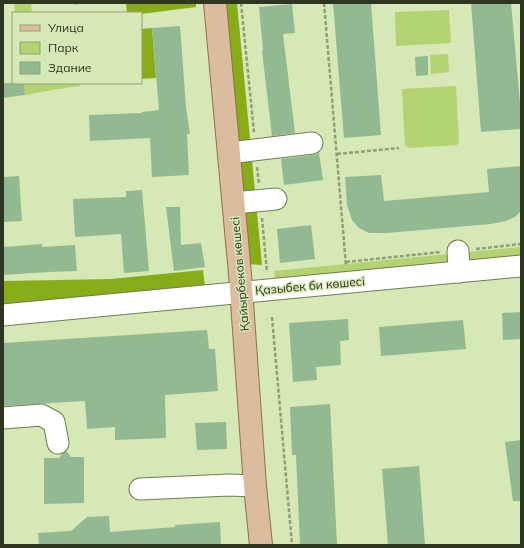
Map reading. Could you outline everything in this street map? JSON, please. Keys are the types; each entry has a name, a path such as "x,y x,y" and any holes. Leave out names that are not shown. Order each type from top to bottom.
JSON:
{"main road":[{"name":"Қайырбеков көшесі","path":"216,3 242,293 255,486 261,545"}],"street":[{"path":"229,153 312,143"},
{"path":"234,203 276,199"},
{"path":"458,251 460,272"},
{"name":"Қазыбек би көшесі","path":"3,316 521,266"},
{"path":"3,418 41,415 54,422 58,443"},
{"path":"140,489 229,485 255,486"}],"path":[{"path":"74,3 80,3"},
{"path":"324,3 347,283"},
{"path":"337,154 399,148"},
{"path":"346,262 521,244"},
{"path":"272,317 292,545"}],"green space":[{"path":"14,3 31,3 32,12 15,12"},
{"path":"126,3 196,3 196,7 142,14 142,12 127,12"},
{"path":"224,3 237,3 262,265 247,264"},
{"path":"449,10 451,43 396,46 395,12"},
{"path":"152,28 156,78 142,79 142,29"},
{"path":"448,54 449,72 431,74 430,55"},
{"path":"24,84 80,84 80,86 25,95"},
{"path":"456,86 459,142 457,145 409,148 405,145 402,89"},
{"path":"521,247 521,262 276,285 274,271"},
{"path":"203,270 205,287 3,307 3,281 111,279"}],"building":[{"path":"333,3 371,3 381,135 344,138"},
{"path":"471,3 511,3 521,129 481,132"},
{"path":"292,4 295,33 283,34 295,133 272,136 262,51 259,7"},
{"path":"180,26 186,107 190,134 187,134 189,175 152,177 150,138 90,141 89,115 142,113 159,110 152,28"},
{"path":"428,56 428,75 416,76 415,57"},
{"path":"3,83 24,84 25,95 3,98"},
{"path":"319,153 323,180 284,185 281,159"},
{"path":"521,166 521,211 515,217 506,221 491,224 387,233 369,233 359,228 352,220 347,205 345,177 381,175 384,201 489,192 487,169"},
{"path":"19,176 22,221 3,222 3,177"},
{"path":"142,190 149,271 124,273 121,234 75,237 73,199 126,197 126,191"},
{"path":"166,207 180,207 181,245 201,243 205,267 174,271"},
{"path":"311,225 315,259 280,263 277,229"},
{"path":"42,244 42,247 75,245 77,271 3,275 3,247"},
{"path":"521,312 521,339 503,340 502,313"},
{"path":"348,319 349,340 340,341 341,365 316,367 317,380 293,382 289,323"},
{"path":"463,320 466,349 381,356 379,327"},
{"path":"207,330 209,349 215,349 218,391 165,395 166,438 115,440 115,427 87,429 85,401 3,406 3,343"},
{"path":"330,404 337,545 300,545 296,455 292,455 290,407"},
{"path":"226,422 227,449 197,450 195,423"},
{"path":"521,440 521,501 513,501 505,442"},
{"path":"66,451 71,457 84,457 84,503 44,504 44,458 59,458"},
{"path":"419,466 425,545 388,545 382,469"},
{"path":"109,516 110,532 220,522 221,545 39,545 38,533 71,531 87,517"}]}
